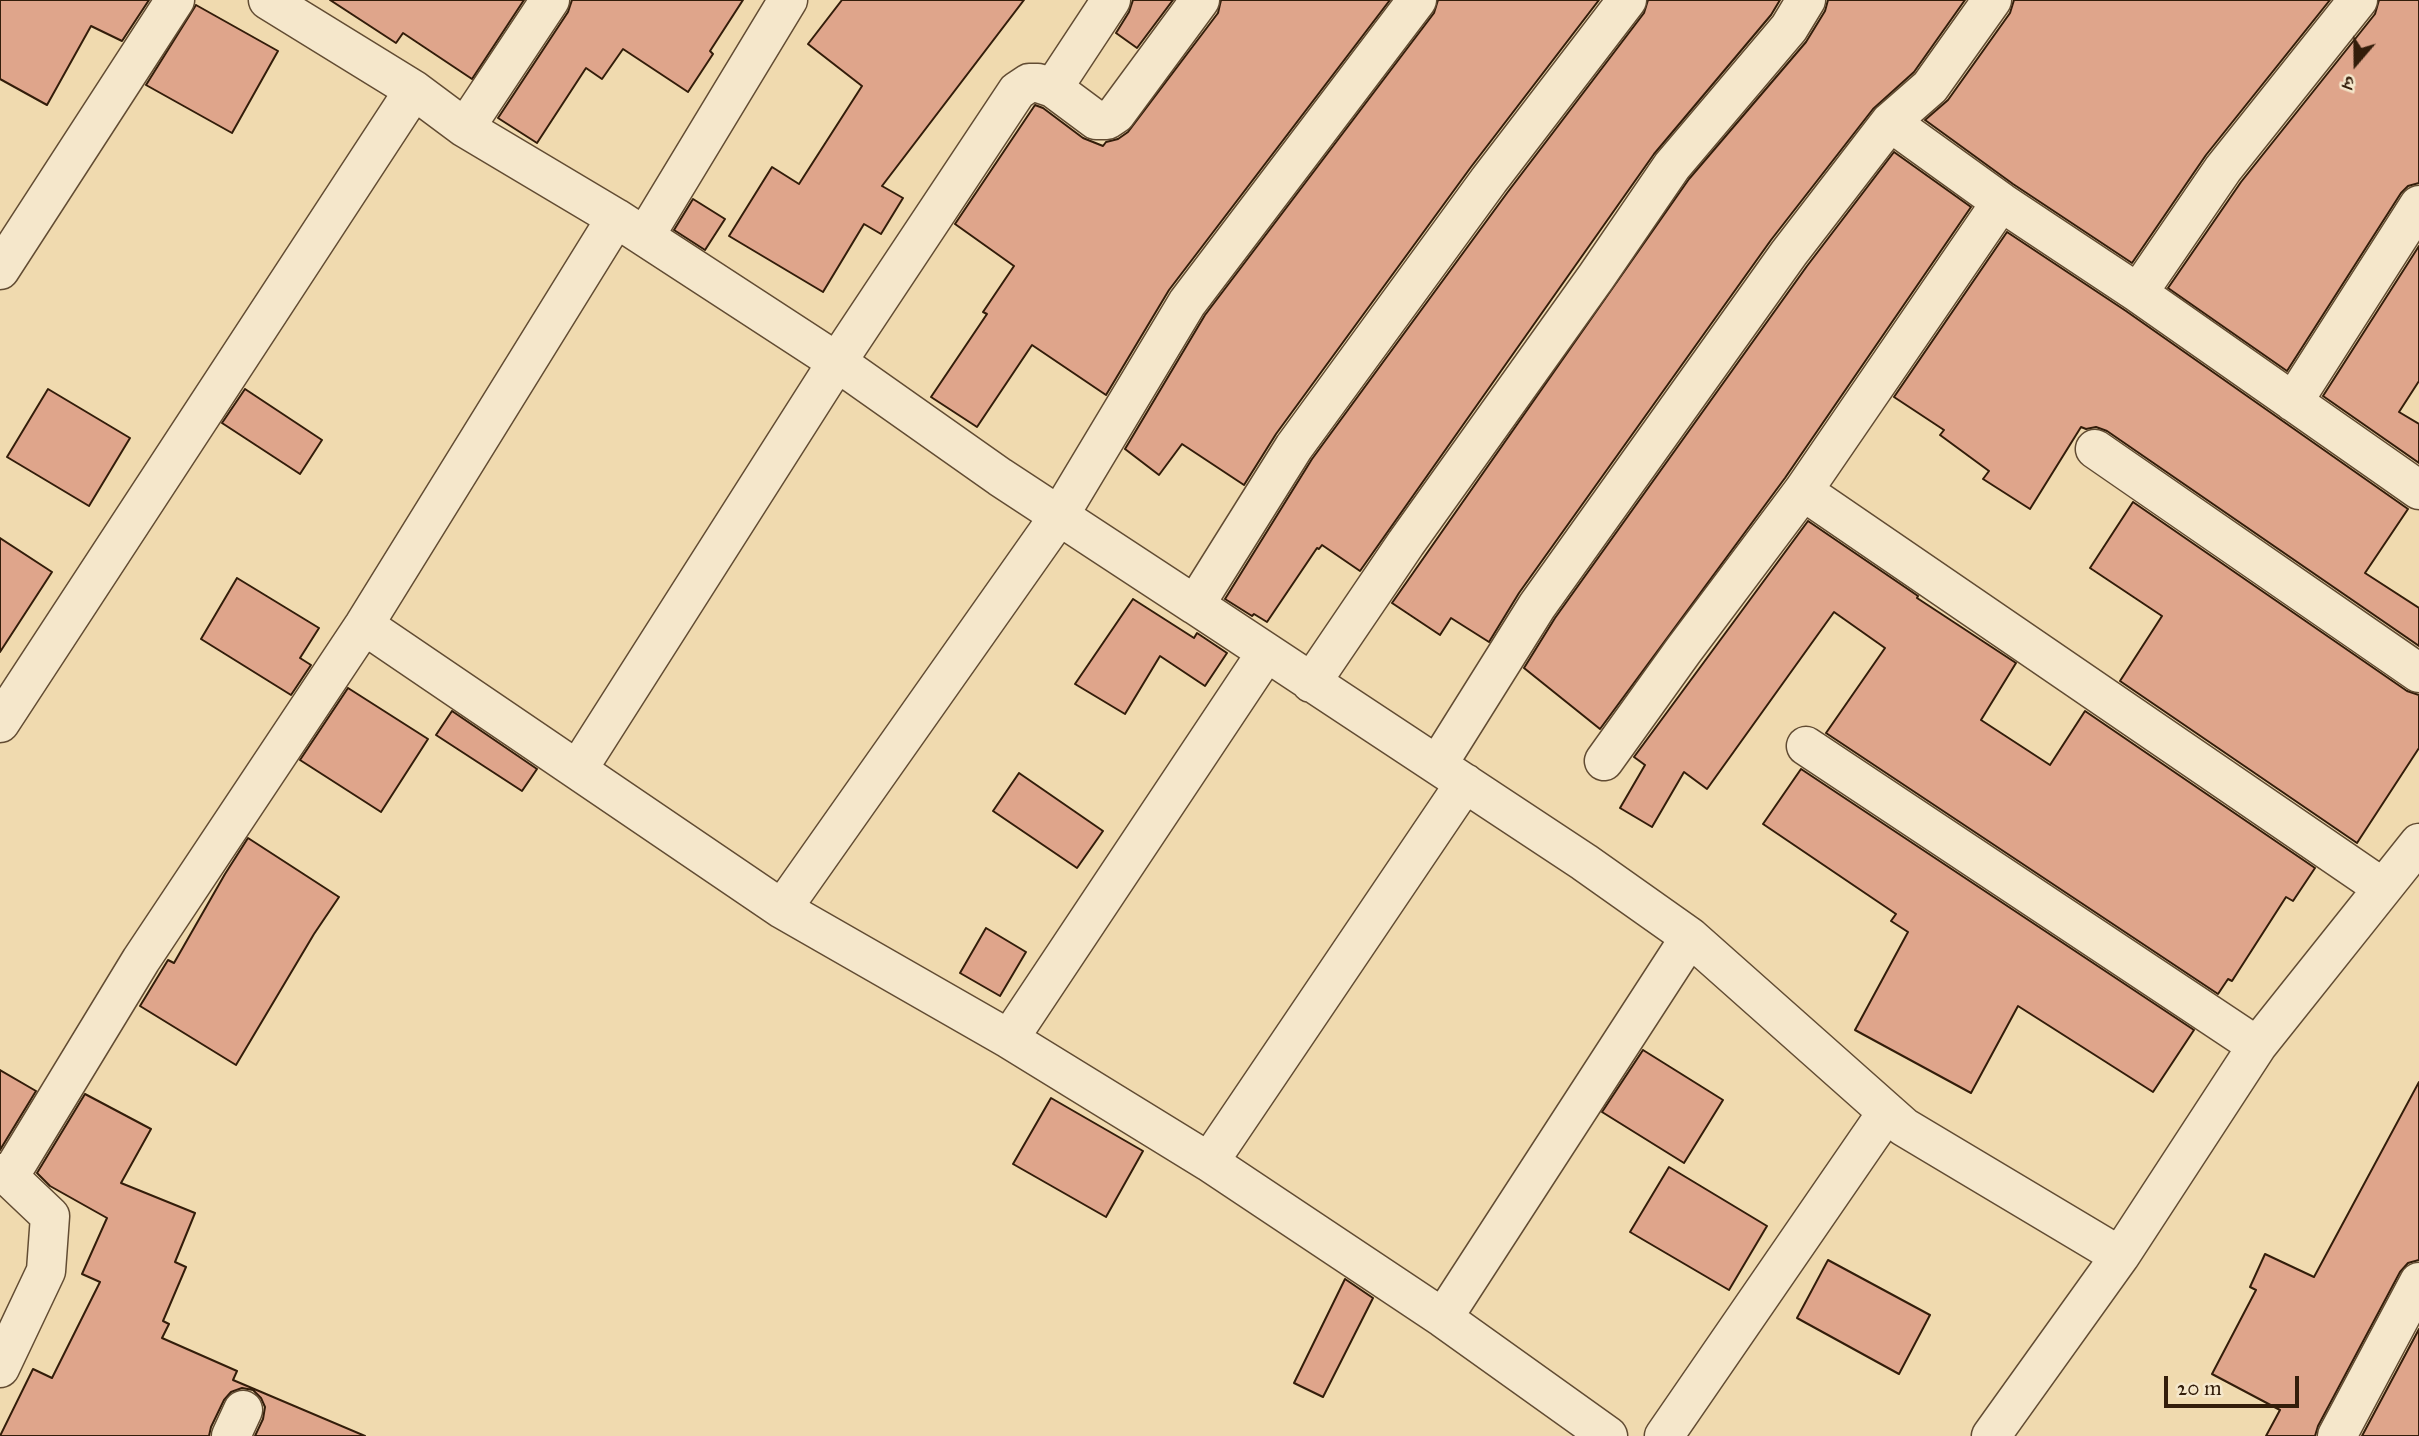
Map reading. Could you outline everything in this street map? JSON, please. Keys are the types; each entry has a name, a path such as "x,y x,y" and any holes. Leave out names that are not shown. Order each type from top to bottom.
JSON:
{"street":[{"path":"0,270 175,0"},
{"path":"268,0 415,90 465,128 630,227 837,362 1059,516 1584,862 1690,937 1904,1126 2120,1256"},
{"path":"465,128 550,0"},
{"path":"0,1368 46,1271 50,1216 4,1175 141,960 364,625 630,227 788,0"},
{"path":"1053,88 1111,0"},
{"path":"578,769 837,362 1017,91 1029,83 1038,83 1053,88 1096,120 1107,120 1116,114 1200,0"},
{"path":"782,909 1059,516 1187,303 1417,0"},
{"path":"1195,606 1294,447 1489,180 1627,0"},
{"path":"1311,682 1405,543 1596,277 1672,166 1789,28 1806,0"},
{"path":"1209,1162 1451,774 1537,606 1789,253 1890,122 1930,88 1992,0"},
{"path":"2138,293 2223,169 2358,0"},
{"path":"0,723 415,90"},
{"path":"1890,122 2001,202 2138,293 2419,490"},
{"path":"1604,761 1803,491 2001,202"},
{"path":"2293,402 2419,205"},
{"path":"2095,449 2419,673"},
{"path":"1803,491 2405,870 2257,1046 2120,1256 1991,1436"},
{"path":"364,625 782,909 1009,1039 1209,1162 1444,1318 1608,1436"},
{"path":"1009,1039 1266,653"},
{"path":"1806,746 2257,1046"},
{"path":"1444,1318 1690,937"},
{"path":"1664,1436 1887,1112"},
{"path":"2337,1436 2419,1282"}],"building":[{"path":"0,0 149,0 122,41 91,26 47,105 0,79"},
{"path":"330,0 524,0 472,79 403,33 396,43"},
{"path":"572,0 743,0 710,51 713,54 688,92 623,49 602,79 586,68 537,143 498,118 568,12"},
{"path":"842,0 1024,0 882,186 903,198 881,234 864,224 823,292 729,236 772,167 799,184 862,86 808,44"},
{"path":"1133,0 1173,0 1137,48 1116,33"},
{"path":"1221,0 1390,0 1169,290 1106,395 1032,345 977,427 931,397 987,314 983,312 1014,266 955,224 1035,105 1083,138 1103,146 1128,132 1218,13"},
{"path":"1438,0 1599,0 1471,167 1276,434 1244,485 1182,444 1159,475 1125,449 1205,315 1434,13"},
{"path":"1648,0 1780,0 1771,15 1654,154 1360,571 1322,545 1317,548 1267,622 1225,599 1312,459 1507,193 1644,13"},
{"path":"1828,0 1965,0 1914,72 1873,109 1771,240 1519,593 1489,642 1451,618 1440,635 1392,603 1689,179 1806,42 1825,11"},
{"path":"2014,0 2330,0 2206,155 2132,263 2013,184 1925,120 1948,100 2010,13"},
{"path":"2379,0 2419,0 2419,183 2408,186 2401,193 2287,371 2168,288 2241,182 2375,14"},
{"path":"196,5 278,51 232,133 146,85"},
{"path":"1894,152 1971,207 1785,478 1600,729 1524,668 1555,618 1807,266"},
{"path":"693,199 725,219 705,250 674,230"},
{"path":"2007,232 2126,311 2408,509 2365,573 2419,608 2419,646 2107,431 2096,427 2081,427 2030,509 1983,479 1989,471 1940,435 1944,430 1894,397"},
{"path":"2419,246 2419,381 2399,412 2419,424 2419,463 2323,396"},
{"path":"48,389 130,438 89,506 7,457"},
{"path":"245,389 322,440 300,474 222,423"},
{"path":"2133,502 2407,691 2419,695 2419,748 2357,843 2120,681 2162,616 2090,568"},
{"path":"1808,521 1918,596 1917,598 2016,663 1981,720 2050,765 2085,711 2315,868 2293,901 2286,897 2232,981 2228,979 2218,994 1826,733 1885,648 1834,612 1707,789 1684,772 1652,827 1620,808 1645,765 1634,757"},
{"path":"0,538 52,572 0,652"},
{"path":"237,578 319,628 300,658 311,665 291,695 201,639"},
{"path":"1133,599 1194,638 1197,633 1227,653 1205,686 1160,656 1125,714 1075,684"},
{"path":"348,688 428,739 381,812 300,760"},
{"path":"452,711 537,769 522,791 436,735"},
{"path":"1801,769 2194,1030 2153,1092 2018,1006 1971,1093 1855,1030 1908,932 1891,921 1896,914 1763,824"},
{"path":"1019,773 1103,831 1077,868 993,811"},
{"path":"248,838 339,897 236,1065 140,1006 168,960 174,963"},
{"path":"986,928 1026,952 1000,996 960,973"},
{"path":"1643,1050 1723,1100 1684,1163 1602,1112"},
{"path":"0,1070 36,1091 0,1150"},
{"path":"2419,1082 2419,1260 2408,1263 2400,1272 2315,1436 2266,1436 2280,1410 2212,1374 2256,1290 2250,1287 2265,1254 2314,1277"},
{"path":"85,1094 151,1129 121,1183 195,1213 175,1262 186,1267 163,1321 169,1324 162,1338 237,1371 233,1380 365,1436 255,1436 265,1407 253,1390 242,1388 231,1392 224,1400 209,1436 0,1436 33,1369 52,1378 100,1282 82,1274 107,1218 50,1186 37,1173"},
{"path":"1051,1098 1143,1151 1106,1217 1013,1164"},
{"path":"1669,1167 1767,1226 1729,1290 1630,1232"},
{"path":"1828,1260 1930,1315 1899,1374 1797,1318"},
{"path":"1345,1279 1373,1298 1323,1397 1294,1383"},
{"path":"2419,1329 2419,1436 2362,1436"}]}
